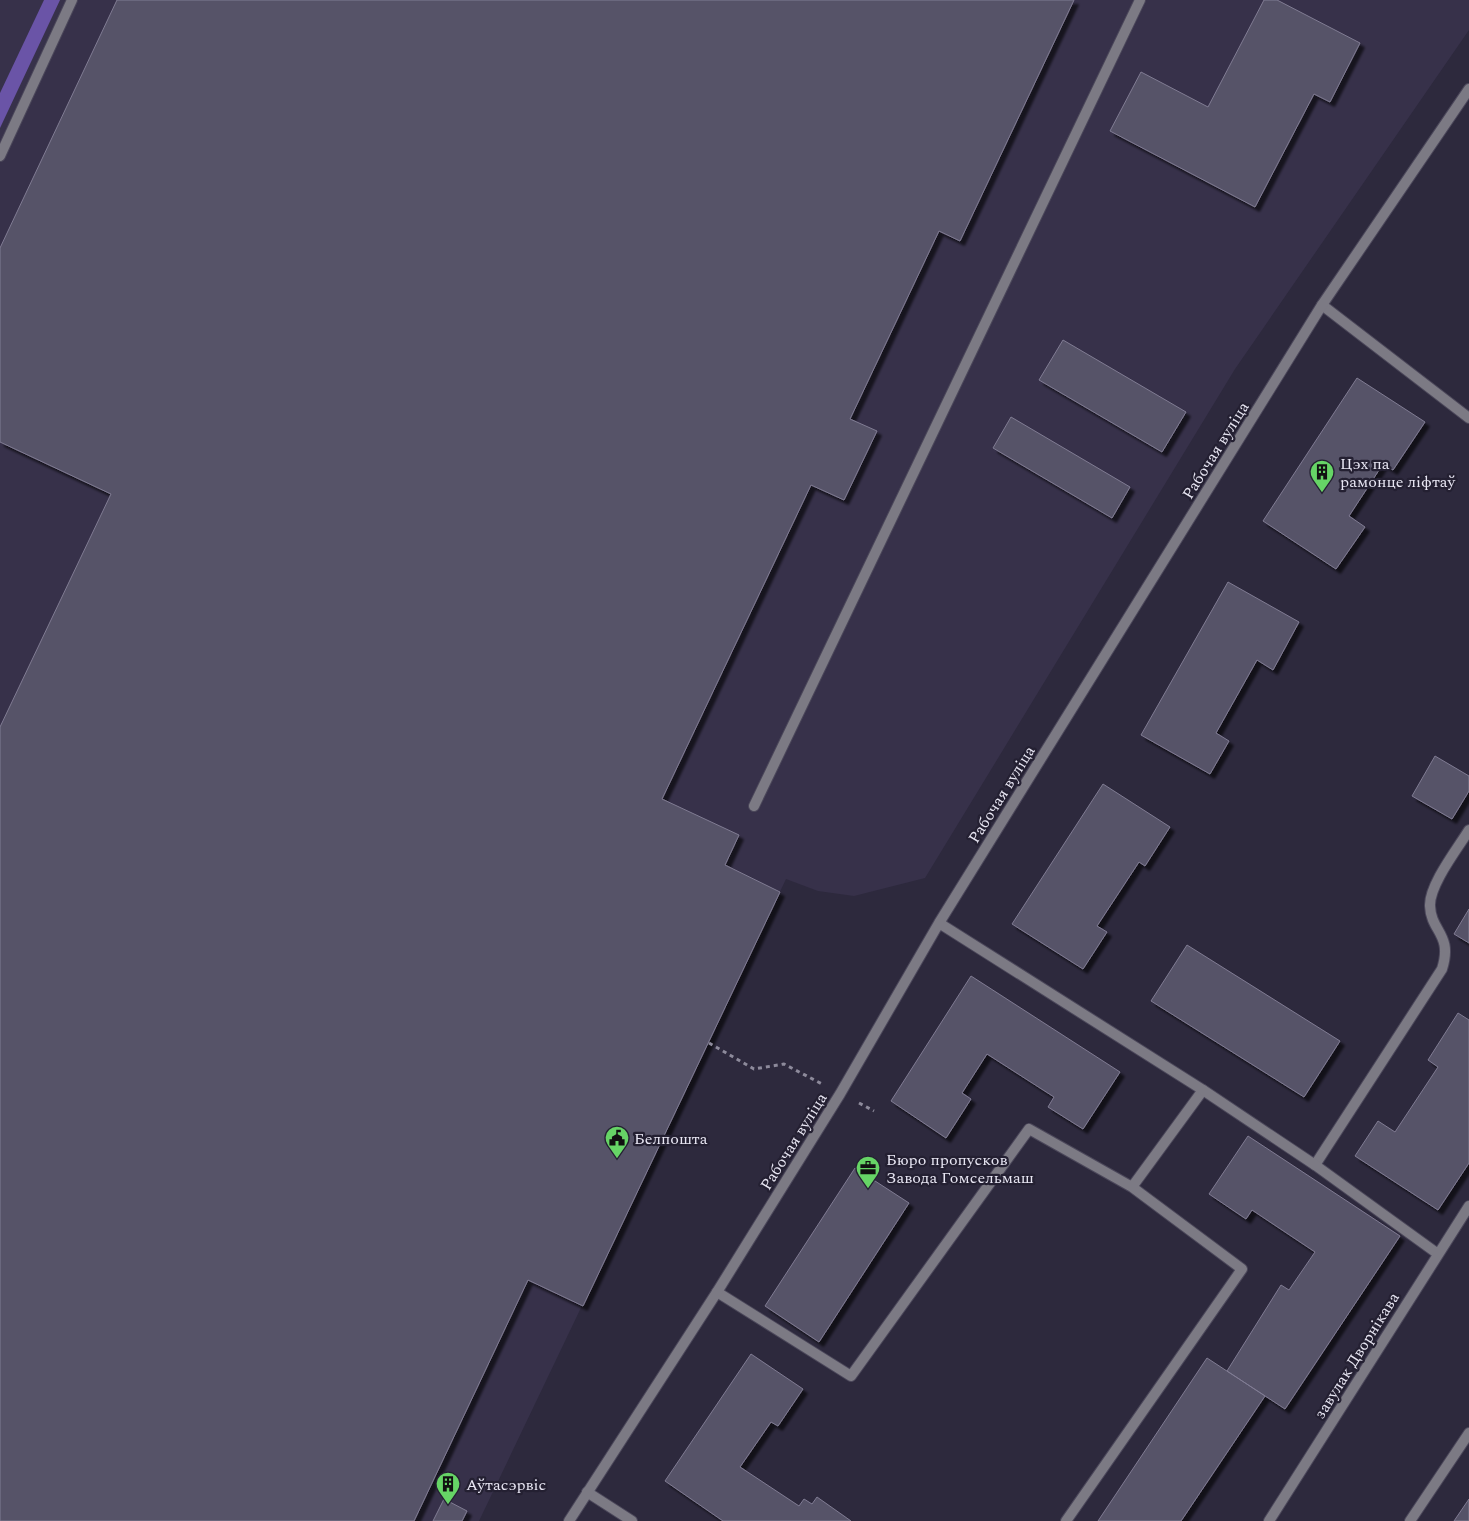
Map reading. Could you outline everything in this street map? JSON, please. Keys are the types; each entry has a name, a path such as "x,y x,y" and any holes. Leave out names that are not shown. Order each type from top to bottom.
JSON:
{"street":[{"path":"0,156 72,0"},
{"path":"754,806 1140,0"},
{"name":"Рабочая вуліца","path":"569,1521 717,1292 840,1094 939,923 1322,305 1469,89"},
{"path":"1322,305 1469,418"},
{"path":"1315,1165 1442,968 1445,949 1442,934 1433,918 1430,898 1469,830"},
{"path":"939,923 1203,1090 1315,1165 1438,1254"},
{"path":"1132,1187 1203,1090"},
{"path":"717,1292 851,1376 1029,1129 1132,1187 1242,1269 1066,1521"},
{"name":"завулак Дворнікава","path":"1269,1521 1469,1206"},
{"path":"1410,1521 1469,1434"},
{"path":"587,1492 632,1521"}],"path":[{"path":"708,1042 754,1069 784,1064 874,1111"}],"shaded area":[{"path":"0,0 1469,0 1469,30 1235,369 925,878 854,896 818,891 786,879 479,1521 0,1521"},
{"path":"44,0 60,0 0,128 0,93"}],"building":[{"path":"117,0 1074,0 960,241 939,231 850,419 877,431 844,500 811,485 662,799 739,835 725,865 780,892 583,1306 528,1280 414,1521 0,1521 0,727 111,494 0,442 0,248"},
{"path":"1264,0 1277,0 1360,43 1330,102 1314,94 1255,207 1110,131 1141,72 1208,107"},
{"path":"1063,340 1186,412 1162,452 1039,380"},
{"name":"Цэх па рамонце ліфтаў","path":"1357,378 1425,422 1393,470 1383,464 1349,516 1365,527 1336,569 1263,521"},
{"path":"1011,417 1130,487 1112,518 993,448"},
{"path":"1228,582 1299,622 1273,670 1257,660 1216,733 1229,741 1210,774 1141,735"},
{"path":"1435,756 1469,776 1469,791 1452,819 1412,796"},
{"path":"1103,784 1170,827 1145,866 1139,862 1097,926 1107,932 1083,969 1012,924"},
{"path":"1469,909 1469,943 1454,934"},
{"path":"1187,945 1340,1041 1304,1097 1151,1001"},
{"path":"971,976 1120,1072 1083,1129 1048,1107 1054,1097 987,1054 962,1093 971,1099 946,1138 891,1101"},
{"path":"1458,1013 1469,1020 1469,1163 1438,1210 1355,1156 1378,1121 1395,1132 1438,1067 1428,1060"},
{"path":"1248,1136 1400,1236 1285,1409 1227,1371 1281,1285 1289,1290 1315,1252 1252,1210 1246,1219 1209,1194"},
{"path":"855,1168 909,1203 819,1342 765,1306"},
{"path":"751,1354 803,1389 778,1426 771,1422 740,1467 799,1506 804,1499 812,1504 817,1497 851,1521 723,1521 665,1481"},
{"path":"1207,1358 1265,1396 1181,1521 1098,1521"},
{"name":"Аўтасэрвіс","path":"444,1499 467,1511 462,1521 433,1521"},
{"path":"1469,1499 1469,1521 1454,1521"}],"place":[{"name":"Цэх па рамонце ліфтаў","path":"1322,493"},
{"name":"Белпошта","path":"617,1159"},
{"name":"Бюро пропусков Завода Гомсельмаш","path":"868,1189"},
{"name":"Аўтасэрвіс","path":"448,1505"}]}
